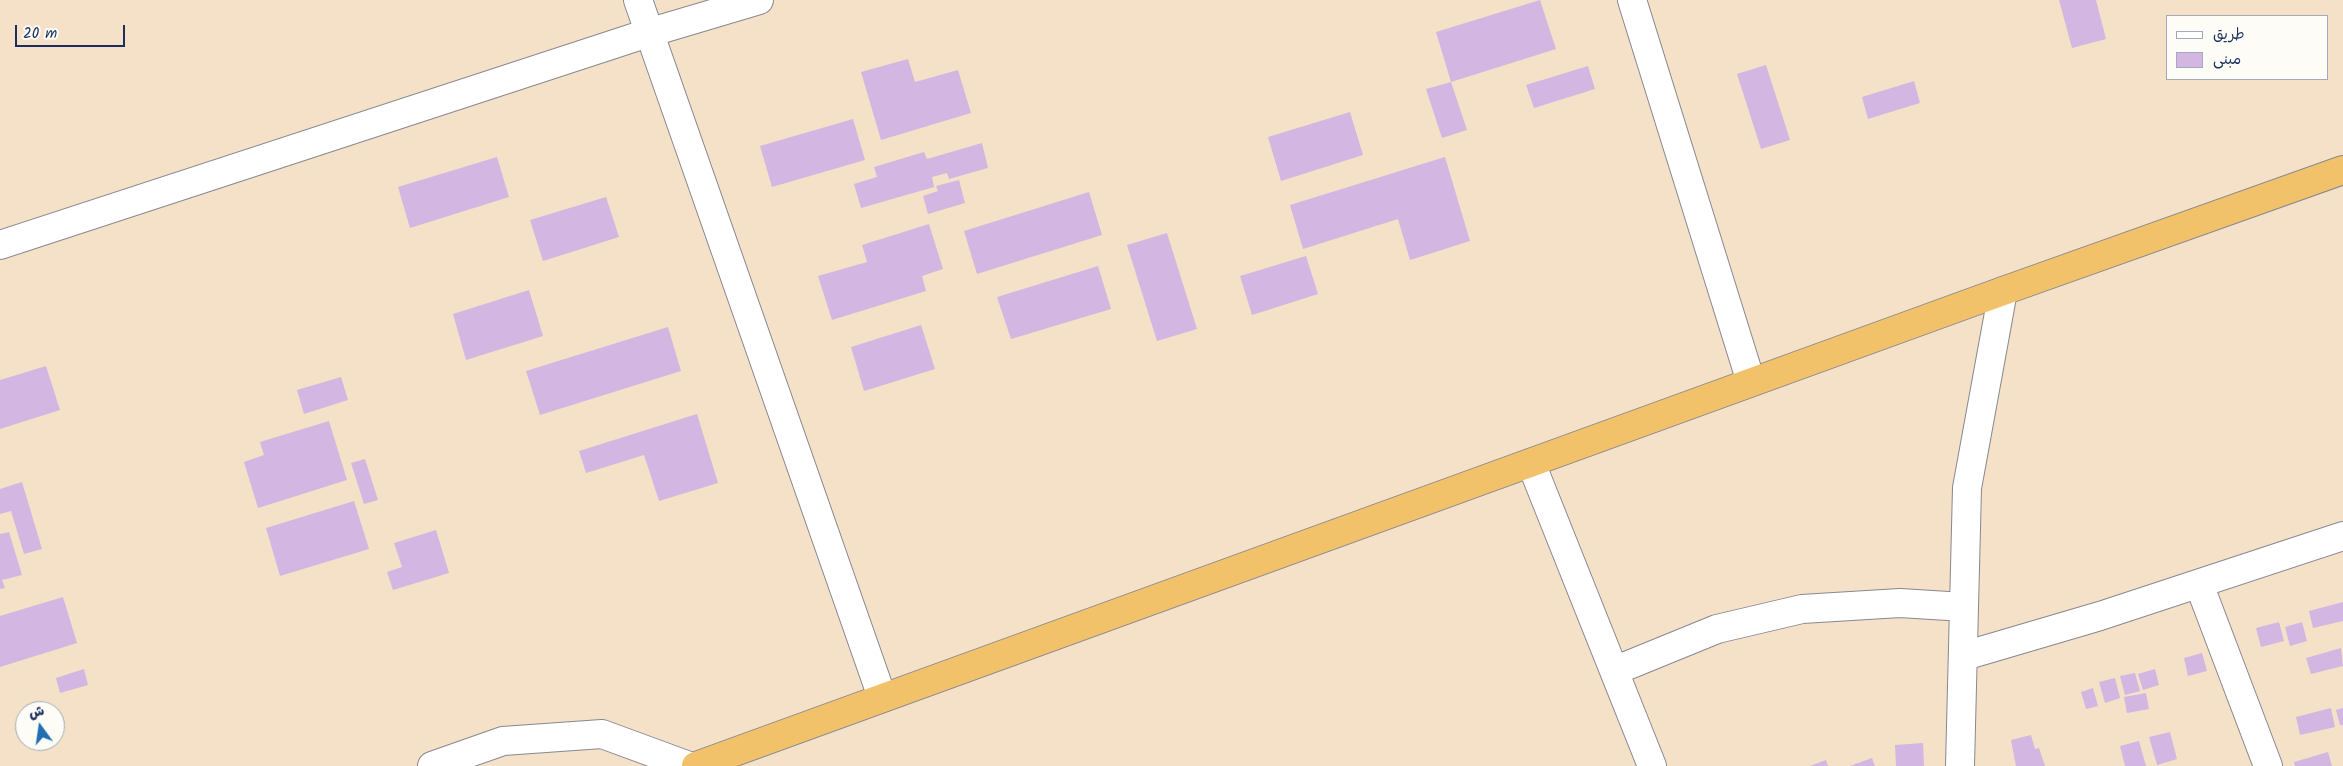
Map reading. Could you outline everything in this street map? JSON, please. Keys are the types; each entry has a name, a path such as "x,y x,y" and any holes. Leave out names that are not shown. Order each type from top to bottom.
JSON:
{"highway":[{"path":"696,766 1751,382 2343,170"}],"street":[{"path":"638,0 882,697"},
{"path":"0,245 648,33 759,0"},
{"path":"1632,0 1751,382"},
{"path":"1960,766 1967,488 2003,291"},
{"path":"1531,463 1652,766"},
{"path":"1964,656 2199,584 2343,536"},
{"path":"2199,584 2268,766"},
{"path":"1614,671 1718,629 1802,609 1900,603 1964,607"},
{"path":"432,766 503,742 602,734 689,766"}],"building":[{"path":"1540,0 1556,49 1451,82 1436,32"},
{"path":"2059,0 2096,0 2106,39 2072,48"},
{"path":"908,59 915,82 958,70 971,113 881,140 861,72"},
{"path":"1766,65 1790,140 1761,149 1737,74"},
{"path":"1588,66 1595,89 1534,108 1526,85"},
{"path":"1914,81 1920,103 1868,119 1862,97"},
{"path":"1451,82 1467,130 1442,138 1426,89"},
{"path":"1350,112 1363,155 1281,181 1268,137"},
{"path":"853,119 865,160 772,187 760,146"},
{"path":"982,143 988,168 949,179 947,173 932,177 934,187 861,208 854,184 877,177 874,167 924,152 927,159"},
{"path":"497,157 509,197 410,228 398,187"},
{"path":"1445,157 1470,241 1410,260 1398,219 1303,249 1290,205"},
{"path":"959,180 965,203 928,214 923,196 938,191 936,186"},
{"path":"1089,192 1102,235 977,274 964,231"},
{"path":"606,197 619,237 543,261 530,220"},
{"path":"929,224 943,269 922,276 926,291 832,320 818,276 867,262 862,245"},
{"path":"1167,233 1197,329 1157,341 1127,245"},
{"path":"1306,256 1318,294 1252,315 1240,276"},
{"path":"1098,266 1111,309 1011,339 997,297"},
{"path":"529,290 543,336 466,360 453,314"},
{"path":"921,325 935,369 864,391 851,347"},
{"path":"668,327 681,371 540,415 526,371"},
{"path":"46,366 60,410 0,429 0,380"},
{"path":"341,377 348,400 304,414 297,390"},
{"path":"697,414 718,483 659,501 644,455 586,473 579,451"},
{"path":"329,421 347,480 258,508 244,462 264,455 260,442"},
{"path":"365,459 378,500 364,504 351,463"},
{"path":"22,482 42,549 24,554 11,511 0,514 0,489"},
{"path":"354,501 369,549 280,576 266,528"},
{"path":"436,530 449,573 393,590 387,572 402,567 394,543"},
{"path":"9,532 22,575 2,580 5,588 0,589 0,534"},
{"path":"63,597 77,643 0,667 0,616"},
{"path":"2343,602 2343,621 2313,628 2309,611"},
{"path":"2279,622 2284,641 2261,647 2256,628"},
{"path":"2302,622 2307,641 2290,646 2285,627"},
{"path":"2341,648 2343,666 2311,674 2306,658"},
{"path":"2202,653 2207,671 2188,676 2184,658"},
{"path":"84,669 88,685 60,693 56,678"},
{"path":"2155,669 2159,685 2143,690 2138,674"},
{"path":"2135,673 2140,691 2125,695 2120,676"},
{"path":"2115,678 2120,698 2105,703 2099,682"},
{"path":"2093,688 2098,706 2086,709 2081,692"},
{"path":"2146,693 2149,709 2127,713 2124,697"},
{"path":"2331,708 2335,727 2300,735 2296,717"},
{"path":"2343,708 2343,725 2340,725 2336,710"},
{"path":"2170,732 2177,759 2157,765 2149,737"},
{"path":"2031,735 2035,749 2039,748 2045,766 2016,766 2011,740"},
{"path":"2139,741 2146,766 2125,766 2120,746"},
{"path":"1923,743 1924,766 1896,766 1895,745"},
{"path":"2328,752 2332,766 2295,766 2294,762"},
{"path":"1872,758 1875,766 1850,766"},
{"path":"1826,760 1828,766 1810,766"}]}
